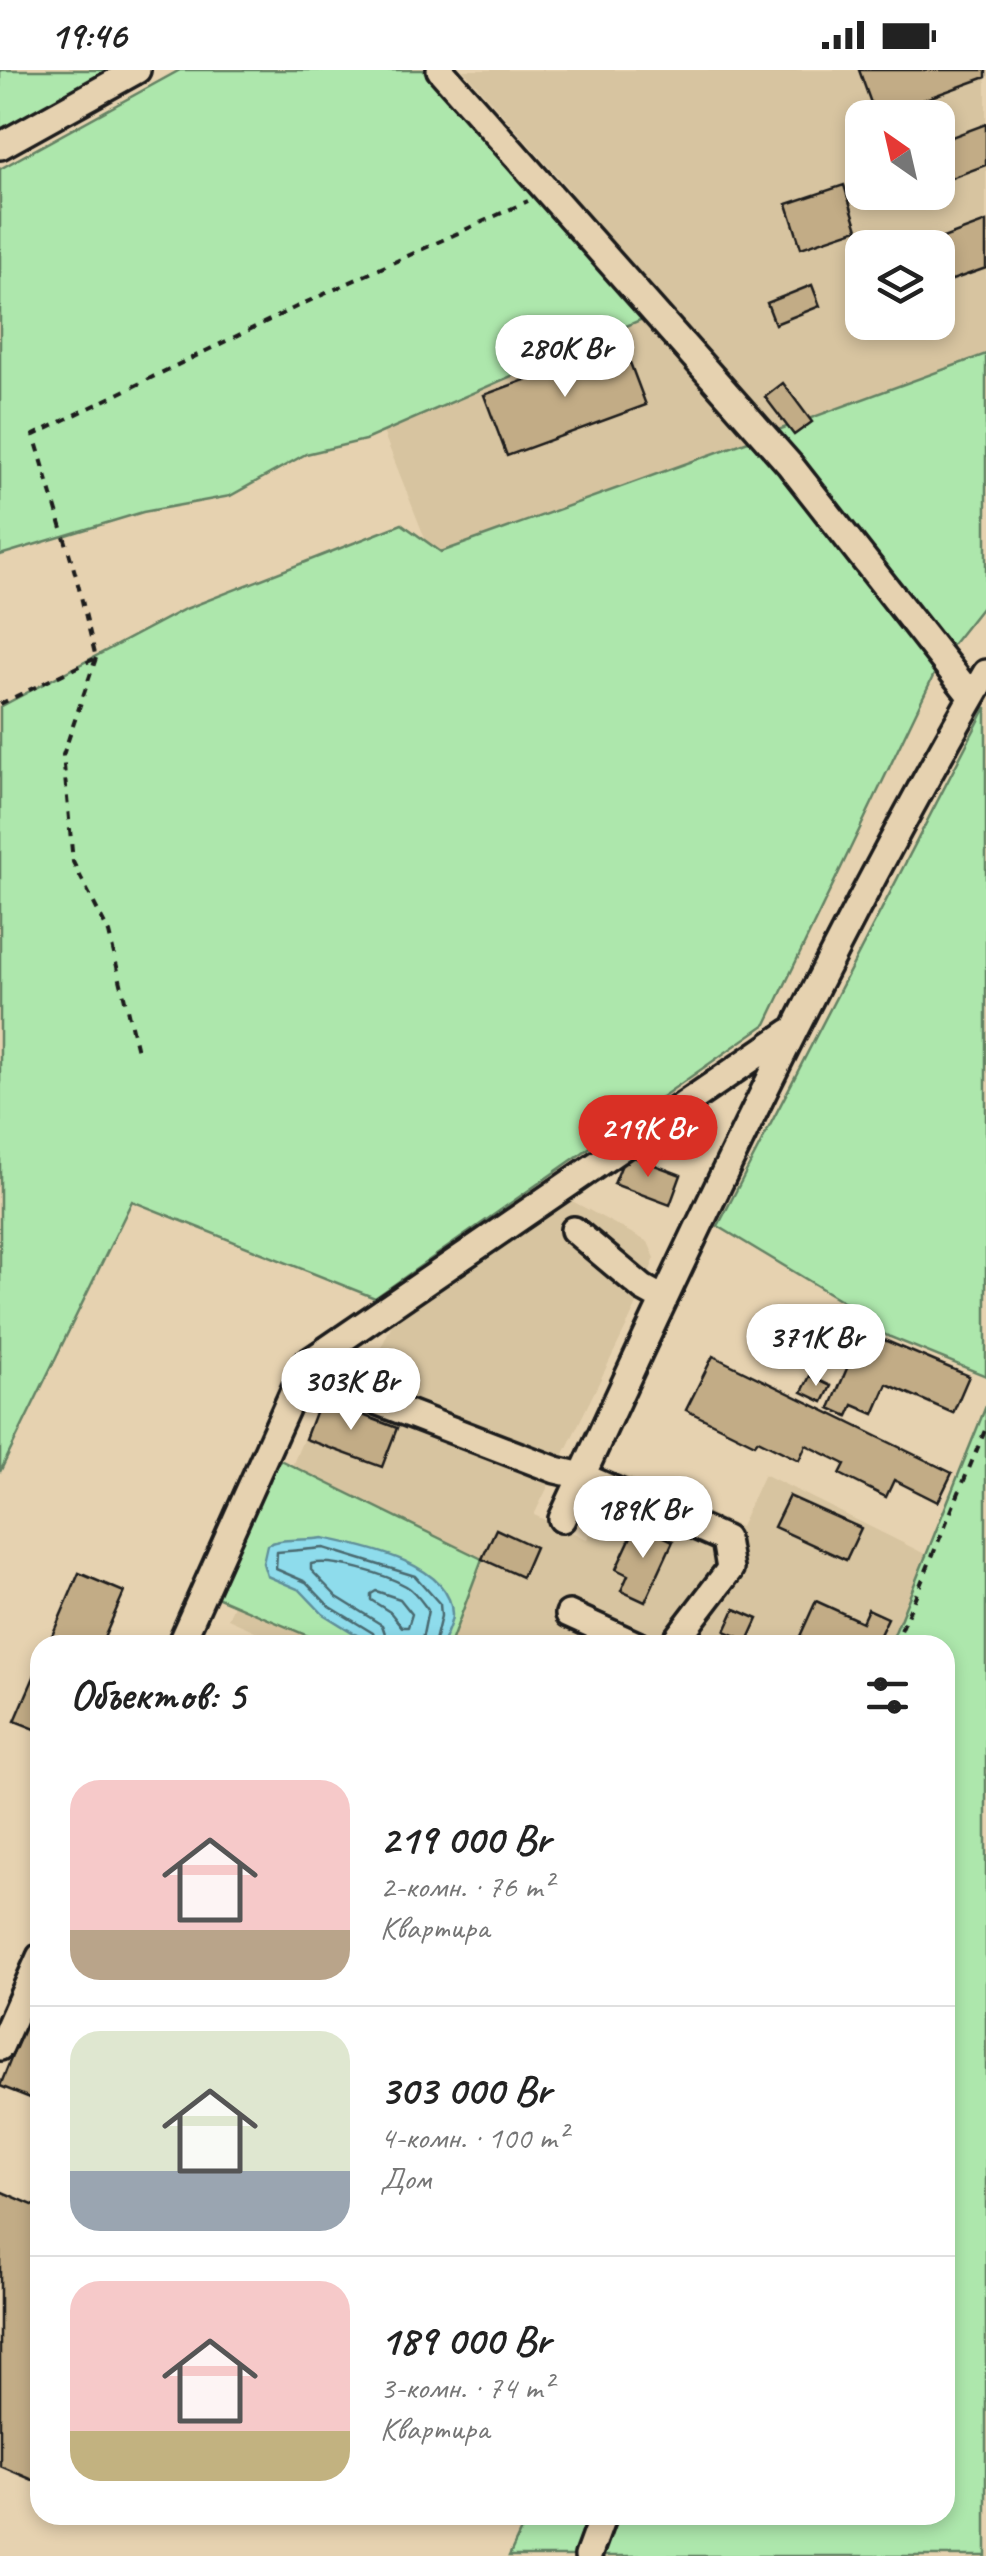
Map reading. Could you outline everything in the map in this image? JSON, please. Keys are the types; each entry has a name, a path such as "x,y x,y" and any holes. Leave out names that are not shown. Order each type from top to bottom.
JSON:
{"street":[{"path":"0,146 137,70"},
{"path":"440,70 790,465 972,698"},
{"path":"562,1519 793,1029 986,673"},
{"path":"184,1635 306,1364 793,1029"},
{"path":"574,1230 643,1288 663,1298"},
{"path":"306,1364 358,1394 556,1470 582,1476 725,1539 730,1569 680,1635"},
{"path":"570,1614 615,1635"},
{"path":"0,2047 30,1980"},
{"path":"588,2556 600,2525"}],"path":[{"path":"138,1055 109,933 73,862 63,755 96,658 34,435 298,306 548,192"},
{"path":"0,704 96,658"},
{"path":"899,1635 986,1428"}],"shaded area":[{"path":"463,70 986,70 986,362 772,446 433,559 334,307 572,193"},
{"path":"561,1195 648,1242 655,1258 634,1311 534,1515 587,1539 620,1473 740,1527 764,1474 927,1555 893,1635 264,1635 228,1619 320,1399 351,1410 398,1312"}],"green space":[{"path":"0,70 138,70 0,141"},
{"path":"180,70 423,70 647,317 365,440 306,454 230,496 143,512 0,555 0,169"},
{"path":"986,354 986,602 948,650 778,430"},
{"path":"751,440 937,668 766,1024 375,1298 132,1201 0,1472 0,707 183,610 402,524 441,552"},
{"path":"986,707 986,1376 846,1319 849,1305 718,1226"},
{"path":"986,1406 986,2556 509,2556 523,2525 955,2525 955,1635 894,1635"},
{"path":"276,1458 482,1559 454,1635 306,1635 212,1595"}],"water":[{"path":"323,1538 360,1546 421,1570 448,1597 452,1615 446,1635 357,1635 323,1614 300,1590 267,1576 263,1563 267,1545"}],"building":[{"path":"859,70 986,70 986,77 923,100 870,100"},
{"path":"986,124 986,165 955,177 955,136"},
{"path":"844,185 845,210 852,210 858,229 845,230 845,233 801,248 787,204"},
{"path":"986,222 986,268 955,279 955,234"},
{"path":"812,285 820,306 775,324 767,303"},
{"path":"623,344 646,405 507,456 484,395"},
{"path":"783,383 812,422 794,435 765,397"},
{"path":"626,1154 681,1175 670,1205 614,1184"},
{"path":"863,1331 969,1376 953,1413 887,1384 874,1414 853,1405 848,1416 830,1408"},
{"path":"713,1356 952,1473 938,1502 894,1480 886,1497 840,1474 845,1464 806,1445 799,1460 758,1440 755,1444 686,1410"},
{"path":"810,1376 831,1386 823,1402 802,1392"},
{"path":"320,1399 397,1428 382,1467 305,1439"},
{"path":"789,1496 861,1528 846,1560 774,1527"},
{"path":"637,1524 673,1541 645,1602 621,1591 628,1575 616,1569"},
{"path":"496,1529 535,1547 522,1577 482,1559"},
{"path":"79,1573 124,1592 105,1635 52,1635"},
{"path":"816,1601 862,1622 868,1609 888,1618 880,1635 801,1635"},
{"path":"735,1609 758,1619 751,1635 725,1631"},
{"path":"30,1686 30,1727 15,1721"},
{"path":"30,2011 30,2098 0,2086"},
{"path":"0,2191 30,2204 30,2479 0,2466"}]}
